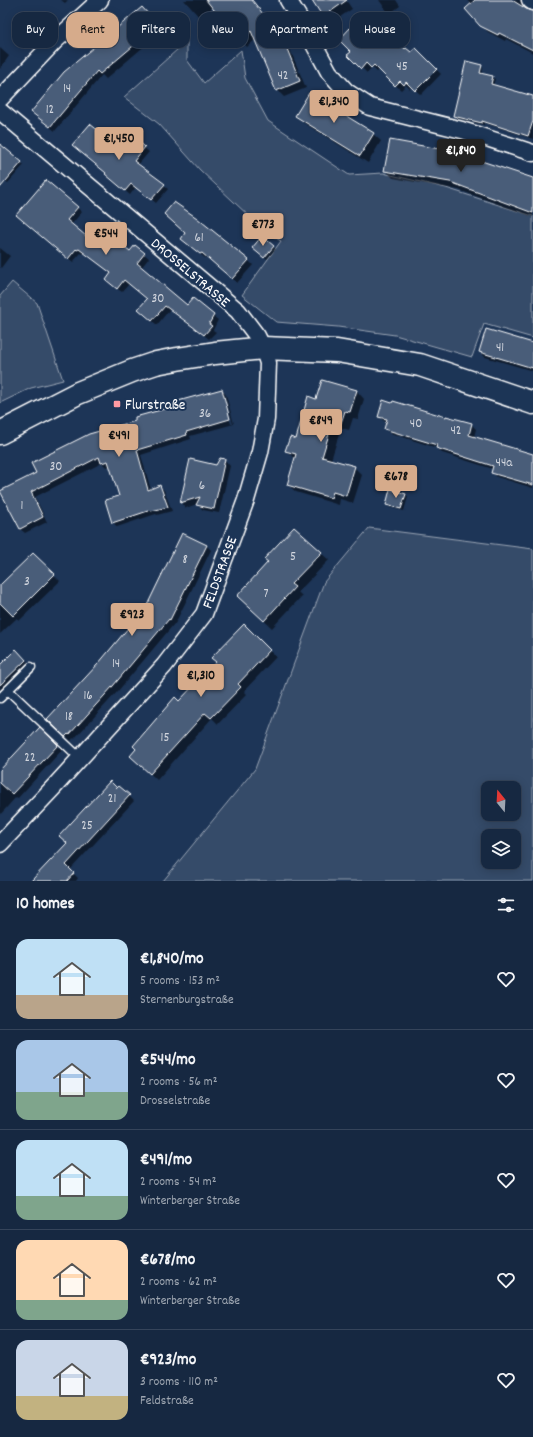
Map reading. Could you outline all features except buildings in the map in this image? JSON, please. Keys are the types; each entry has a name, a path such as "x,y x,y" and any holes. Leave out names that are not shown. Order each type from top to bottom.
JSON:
{"main road":[{"path":"0,433 78,394 132,371 156,363 214,353 263,348 337,351 420,365 533,403"}],"street":[{"path":"0,99 55,41 100,0"},
{"path":"288,0 329,72 346,92 370,107 462,130 533,153"},
{"name":"DROSSELSTRASSE","path":"0,111 238,311 263,348"},
{"name":"FELDSTRASSE","path":"0,844 164,666 204,614 246,500 260,452 266,419 268,378 268,363 263,348"}],"lane":[{"path":"0,698 31,667"},
{"path":"8,690 80,758"}],"shaded area":[{"path":"179,48 187,48 187,60 204,83 241,50 245,78 268,121 349,175 383,173 446,188 533,216 533,338 484,324 472,357 395,335 338,327 276,322 242,295 281,241 267,233 200,170 159,124 124,97"},
{"path":"12,282 37,303 63,380 31,388 0,403 0,296"},
{"path":"369,528 533,549 533,881 163,881 255,769 324,582"}],"place":[{"name":"Flurstraße","path":"117,404"}]}
